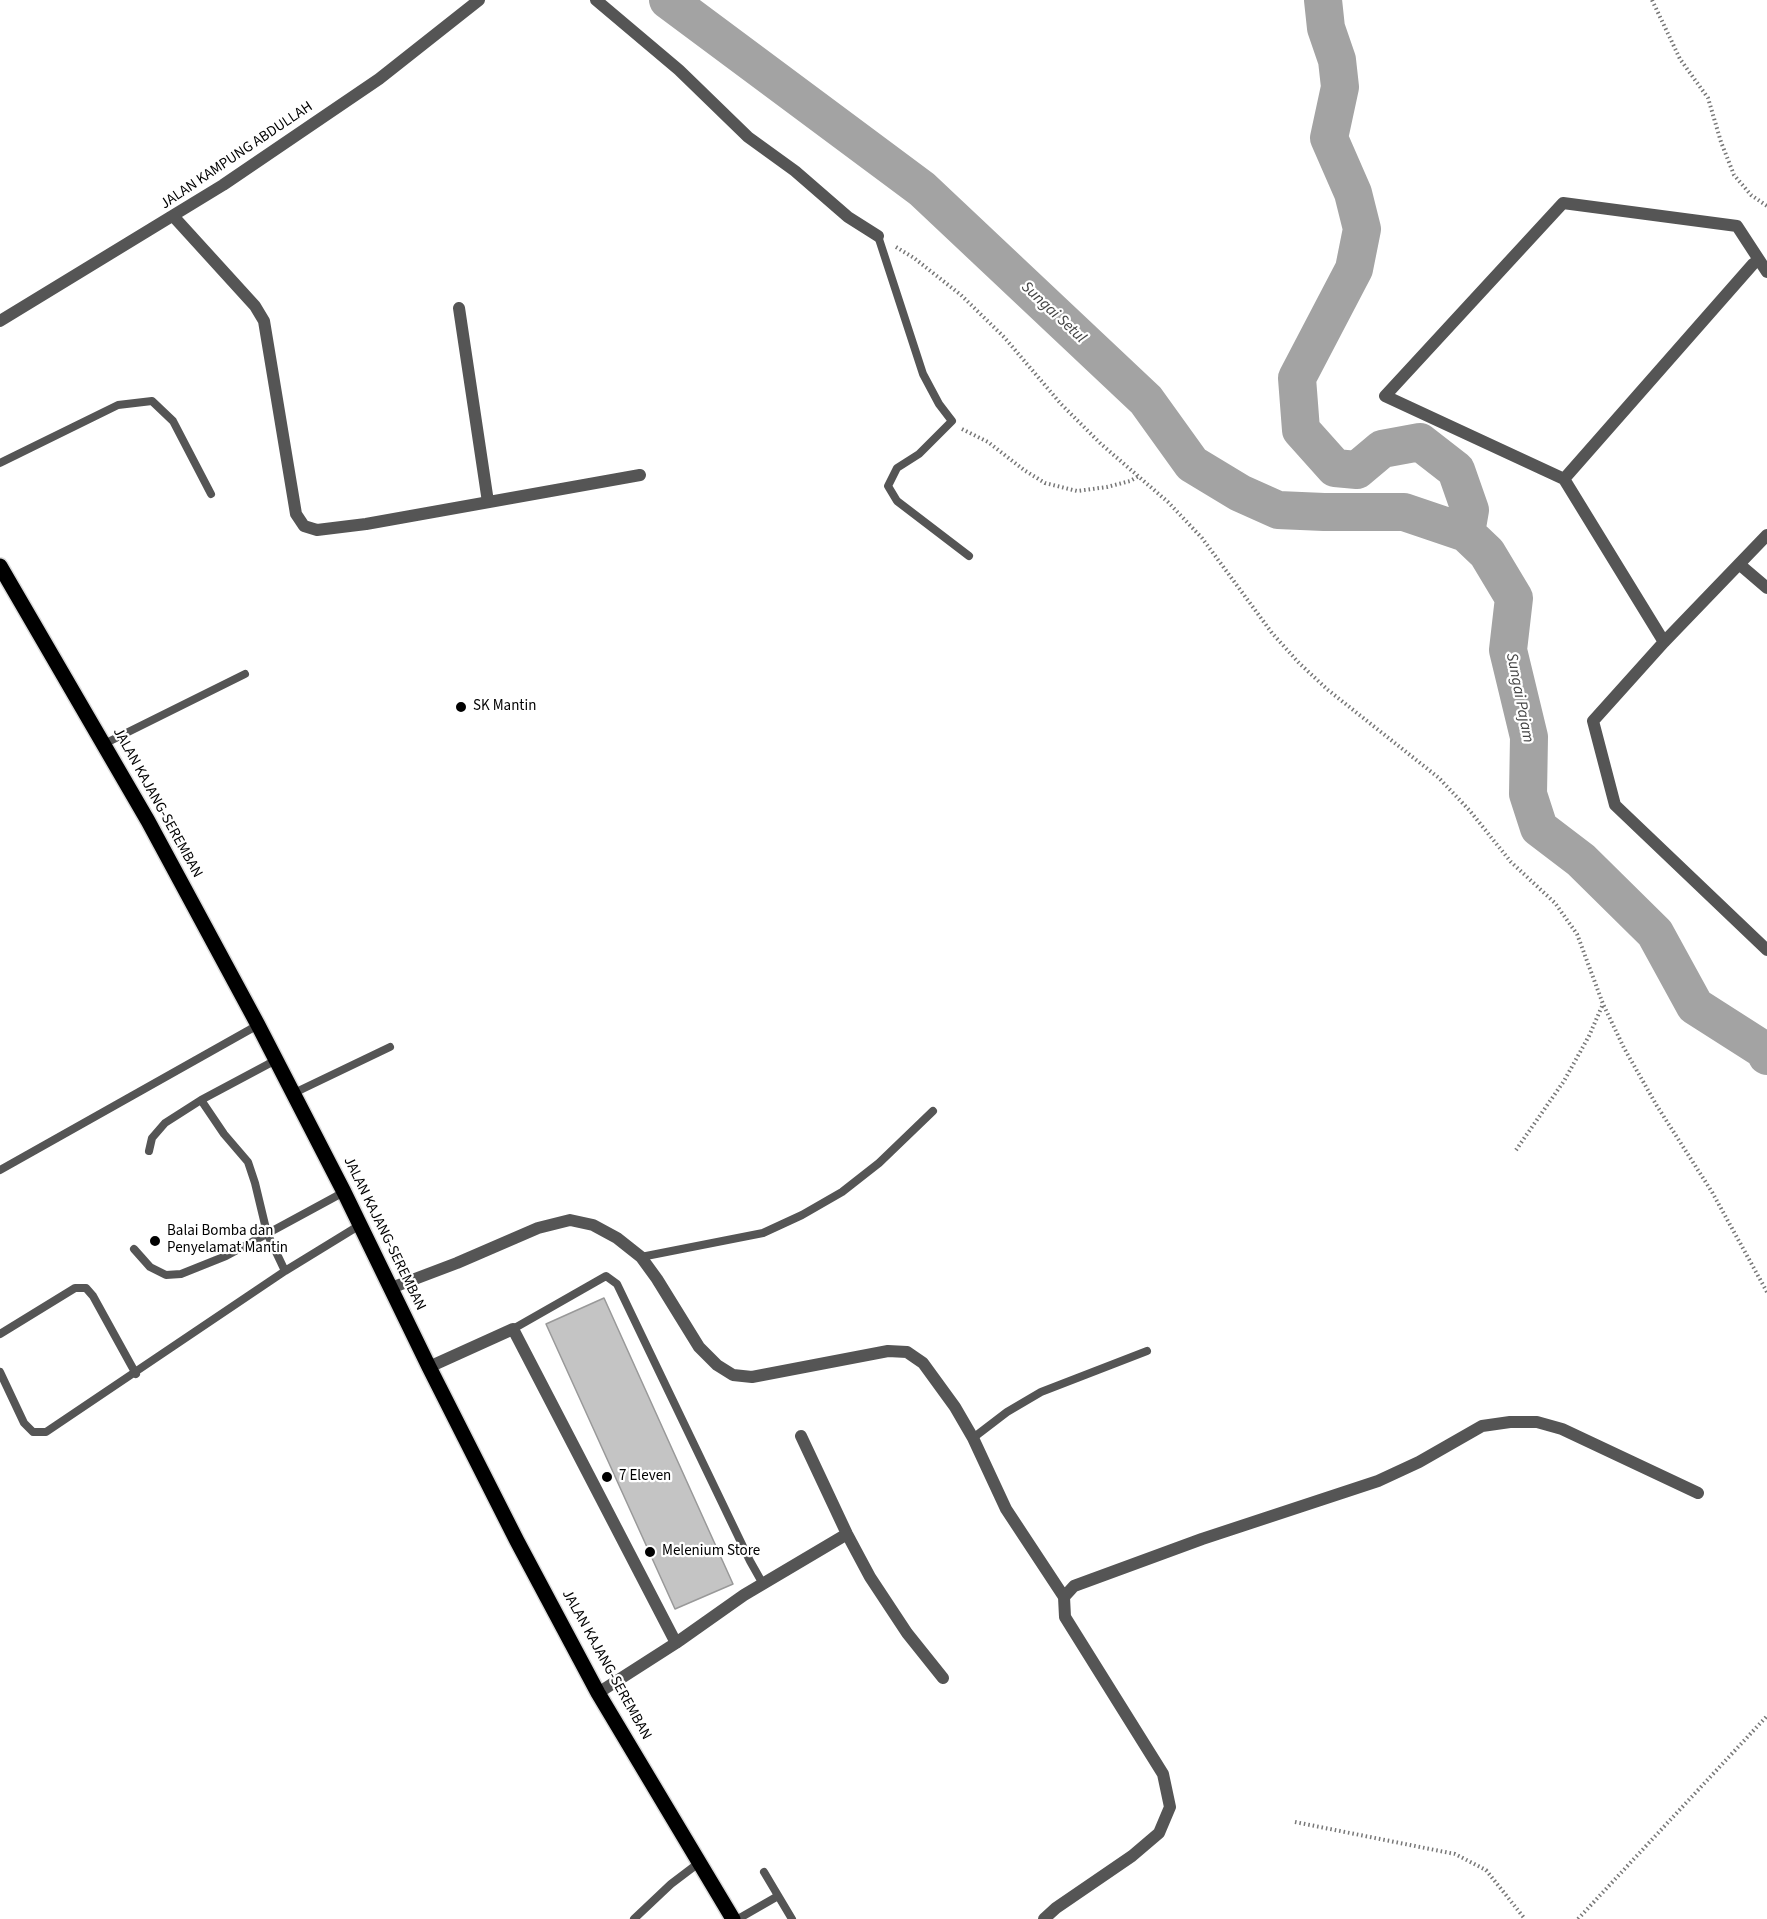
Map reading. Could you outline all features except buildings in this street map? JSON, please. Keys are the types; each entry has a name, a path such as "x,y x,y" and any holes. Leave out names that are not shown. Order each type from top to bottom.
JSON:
{"main road":[{"name":"JALAN KAJANG-SEREMBAN","path":"0,566 148,821 258,1025 344,1192 517,1541 598,1693 733,1919"}],"street":[{"name":"JALAN KAMPUNG ABDULLAH","path":"0,321 174,217 379,79 479,0"},
{"path":"596,0 679,70 748,137 795,171 848,217 878,236"},
{"path":"1664,642 1564,480 1385,396 1563,203 1737,226 1767,272"},
{"path":"174,217 255,306 264,321 297,514 304,526 317,530 366,524 640,475"},
{"path":"1564,480 1753,264"},
{"path":"459,308 488,502"},
{"path":"1767,535 1664,642 1593,721 1615,805 1767,950"},
{"path":"1740,564 1767,588"},
{"path":"391,1288 538,1228 570,1220 593,1225 617,1238 641,1257 699,1347 717,1365 733,1375 753,1377 888,1351 907,1352 923,1363 955,1407 973,1438 1006,1509 1064,1597 1065,1617 1163,1774 1170,1807 1159,1833 1132,1856 1056,1908 1044,1919"},
{"path":"429,1367 513,1329 675,1643"},
{"path":"1064,1597 1074,1586 1202,1539 1378,1481 1419,1462 1482,1426 1500,1423 1537,1422 1563,1429 1698,1493"},
{"path":"801,1436 870,1577 907,1633 943,1678"},
{"path":"598,1693 763,1584 847,1534"}],"lane":[{"path":"878,236 923,374 939,404 952,421 919,454 897,468 888,486 897,501 969,556"},
{"path":"0,463 118,405 152,400 173,421 211,494"},
{"path":"104,744 245,674"},
{"path":"0,1170 258,1025"},
{"path":"294,1093 390,1047"},
{"path":"149,1151 152,1138 165,1123 201,1100 276,1060"},
{"path":"201,1100 224,1134 248,1162 267,1233 285,1271"},
{"path":"641,1257 763,1233 802,1215 842,1192 879,1163 933,1112"},
{"path":"134,1249 150,1267 166,1275 181,1274 226,1256 344,1192"},
{"path":"0,1372 24,1424 33,1432 46,1432 136,1374 285,1271 360,1225"},
{"path":"513,1329 606,1276 617,1284 763,1584"},
{"path":"0,1334 75,1288 86,1288 93,1296 136,1374"},
{"path":"973,1438 1006,1413 1041,1392 1147,1351"},
{"path":"634,1919 671,1884 700,1862"},
{"path":"764,1872 792,1919"},
{"path":"738,1919 778,1896"}],"path":[{"path":"1652,0 1680,59 1708,98 1734,176 1750,195 1767,206"},
{"path":"878,236 914,258 961,295 1004,337 1061,404 1202,538 1272,633 1299,663 1328,690 1439,778 1470,811 1511,862 1555,903 1577,934 1603,1004 1624,1048 1657,1106 1712,1192 1767,1292"},
{"path":"952,421 964,430 988,441 1024,470 1045,483 1077,492 1107,487 1130,481 1139,476"},
{"path":"1516,1150 1564,1081 1589,1036 1603,1004"},
{"path":"1578,1919 1767,1716"},
{"path":"1295,1822 1455,1854 1486,1870 1525,1919"}],"waterway":[{"name":"Sungai Setul","path":"668,0 922,189 1146,400 1192,464 1240,493 1278,510 1404,512 1466,533 1487,553 1514,598 1508,650 1529,737 1528,794 1539,828 1581,860 1655,933 1695,1006 1764,1050 1767,1056"},
{"name":"Sungai Pajam","path":"1323,0 1326,28 1337,60 1340,87 1329,138 1353,193 1362,229 1354,269 1297,378 1301,430 1335,468 1357,470 1382,449 1420,442 1456,470 1470,510 1466,533"}],"place":[{"name":"SK Mantin","path":"461,707"},
{"name":"Balai Bomba dan Penyelamat Mantin","path":"155,1241"},
{"name":"7 Eleven","path":"607,1477"},
{"name":"Melenium Store","path":"650,1552"}]}
